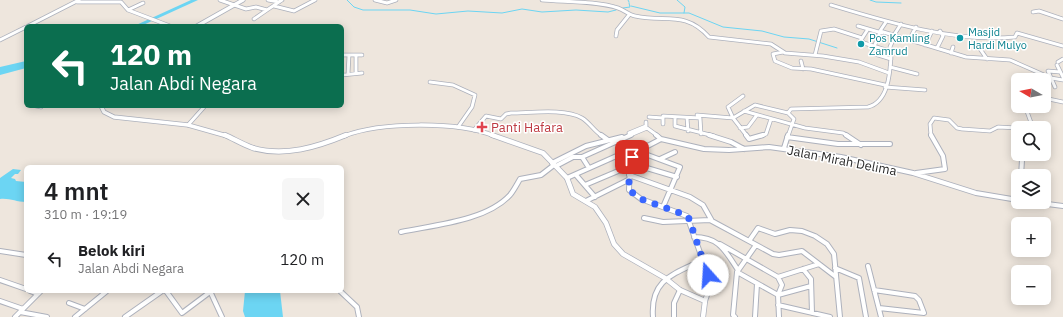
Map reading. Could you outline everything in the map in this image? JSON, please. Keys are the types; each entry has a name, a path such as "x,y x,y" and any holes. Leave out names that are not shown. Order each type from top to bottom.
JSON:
{"street":[{"path":"33,24 79,1 121,2 125,0"},
{"path":"220,0 248,9 256,7 267,10"},
{"path":"201,24 242,0"},
{"path":"268,0 280,1"},
{"path":"274,6 294,11 315,0"},
{"path":"375,0 387,3 396,0"},
{"path":"542,0 618,8 628,15 683,19 701,28 709,37 771,44 783,52"},
{"path":"254,19 280,1"},
{"path":"121,2 128,10 166,24"},
{"path":"128,10 143,3"},
{"path":"831,5 886,22 932,31 945,31 998,39 1015,37 1017,33 1063,46"},
{"path":"1033,12 1043,12 1063,19"},
{"path":"616,36 617,30 628,15"},
{"path":"874,47 886,22"},
{"path":"786,112 791,109 801,108 873,106 883,97 890,67 892,52 890,48 901,24"},
{"path":"858,26 951,53 975,58 1010,60 1040,73"},
{"path":"909,40 916,27"},
{"path":"0,40 24,28"},
{"path":"815,55 821,32 834,29 862,38"},
{"path":"862,38 868,29"},
{"path":"925,45 932,31"},
{"path":"937,48 943,36 940,31"},
{"path":"862,38 861,40 864,43 892,52"},
{"path":"978,46 987,59"},
{"path":"951,53 953,47"},
{"path":"889,73 859,62 815,55 783,52 774,54 775,61 792,68 885,86 925,90"},
{"path":"875,54 891,59"},
{"path":"344,55 362,55"},
{"path":"348,74 349,55"},
{"path":"356,55 356,73"},
{"path":"1054,71 1063,59"},
{"path":"801,61 803,69"},
{"path":"1055,87 1051,78 1063,78 1058,65"},
{"path":"890,67 917,74"},
{"path":"1049,73 1048,71 1060,72"},
{"path":"344,75 362,73"},
{"path":"430,82 453,86 475,95 475,103 463,118 458,128"},
{"path":"743,96 728,107 733,118 750,139 758,138 768,131 771,119"},
{"path":"1051,99 1063,102"},
{"path":"697,115 733,118 755,105 786,112 794,119 791,124 784,148"},
{"path":"102,108 104,112 114,117 188,125 220,133 253,148 280,153 320,146 344,136 371,128 398,125 474,130 540,151 567,178 574,194 595,207 600,212 614,244 620,251 665,278 680,290 704,301"},
{"path":"188,125 203,108"},
{"path":"744,111 791,124 843,133 861,145"},
{"path":"474,130 486,116 500,119 506,114 511,113 563,112 582,118 594,131 608,140"},
{"path":"740,128 748,127 757,115"},
{"path":"649,117 663,118 663,116 700,118 701,134"},
{"path":"675,117 675,126 739,145 744,149"},
{"path":"663,118 663,124"},
{"path":"687,118 688,131"},
{"path":"913,173 945,169 945,162 931,135 931,123 934,118 949,120 957,128 962,129 990,131 998,127 1011,128"},
{"path":"401,232 469,218 482,213 508,196 520,179 541,175 572,152 624,136 646,126 646,122"},
{"name":"Jalan Mirah Delima","path":"619,140 647,128 662,138 704,149 784,148 840,157 913,173 976,193 1011,199"},
{"path":"787,137 820,143 861,145 890,144"},
{"path":"662,138 636,152 630,164 628,180 629,190 633,195 684,214 690,221 709,282 709,289 704,301 703,317"},
{"path":"554,164 573,157 582,157 619,140 630,150 680,166 677,177 663,207"},
{"path":"567,178 630,150"},
{"path":"660,159 675,152"},
{"path":"582,157 589,168"},
{"path":"585,185 630,164 677,177"},
{"path":"576,174 595,196"},
{"path":"629,175 690,197 700,203 712,221"},
{"path":"586,201 628,180"},
{"path":"1051,204 1063,206"},
{"path":"644,218 663,222 707,219 756,246 776,255 802,251 836,277"},
{"path":"749,241 758,228 774,234 789,230 803,231 817,238 829,248 834,254 840,317"},
{"path":"694,237 709,237 778,277 782,285 778,295 779,317"},
{"path":"720,244 737,271 778,295 811,286"},
{"path":"735,317 733,314 737,271 756,246"},
{"path":"0,251 24,256"},
{"path":"653,317 652,302 665,278 703,260"},
{"path":"778,277 819,264"},
{"path":"868,266 881,317"},
{"path":"835,268 853,274 859,278 866,317"},
{"path":"803,269 811,279 812,313"},
{"path":"1,282 24,289"},
{"path":"755,317 757,284"},
{"path":"674,317 674,303 680,290"},
{"path":"874,290 916,296 924,313 879,308"},
{"path":"15,317 38,293"},
{"path":"75,317 105,293"},
{"path":"125,317 159,293"},
{"path":"167,293 182,313 209,293"},
{"path":"210,293 222,317"},
{"path":"342,293 357,307 359,317"},
{"path":"0,300 22,310 47,317"},
{"path":"69,303 85,309"},
{"path":"778,305 830,317"}],"water":[{"path":"24,61 24,69 0,75 0,67"},
{"path":"13,169 21,170 18,174 15,174 11,178 15,179 16,181 24,182 24,202 0,199 0,178"},
{"path":"245,293 280,293 283,317 245,317 243,311"}],"waterway":[{"path":"141,24 195,0"},
{"path":"347,0 354,7 363,10 410,10 436,14 468,11 502,13 522,9 542,12 576,10 608,12 616,10"},
{"path":"677,0 685,7 684,13"},
{"path":"870,0 876,2 901,3"},
{"path":"623,8 630,7 629,3"},
{"path":"631,6 660,13 684,13"},
{"path":"684,13 689,13 723,27 762,31 784,37 809,39 837,48"}],"place":[{"name":"Masjid Hardi Mulyo","path":"960,38"},
{"name":"Pos Kamling Zamrud","path":"861,44"},
{"name":"Panti Hafara","path":"482,127"}],"route":[{"path":"632,157 630,163 629,190 636,197 688,216 708,275"}]}
